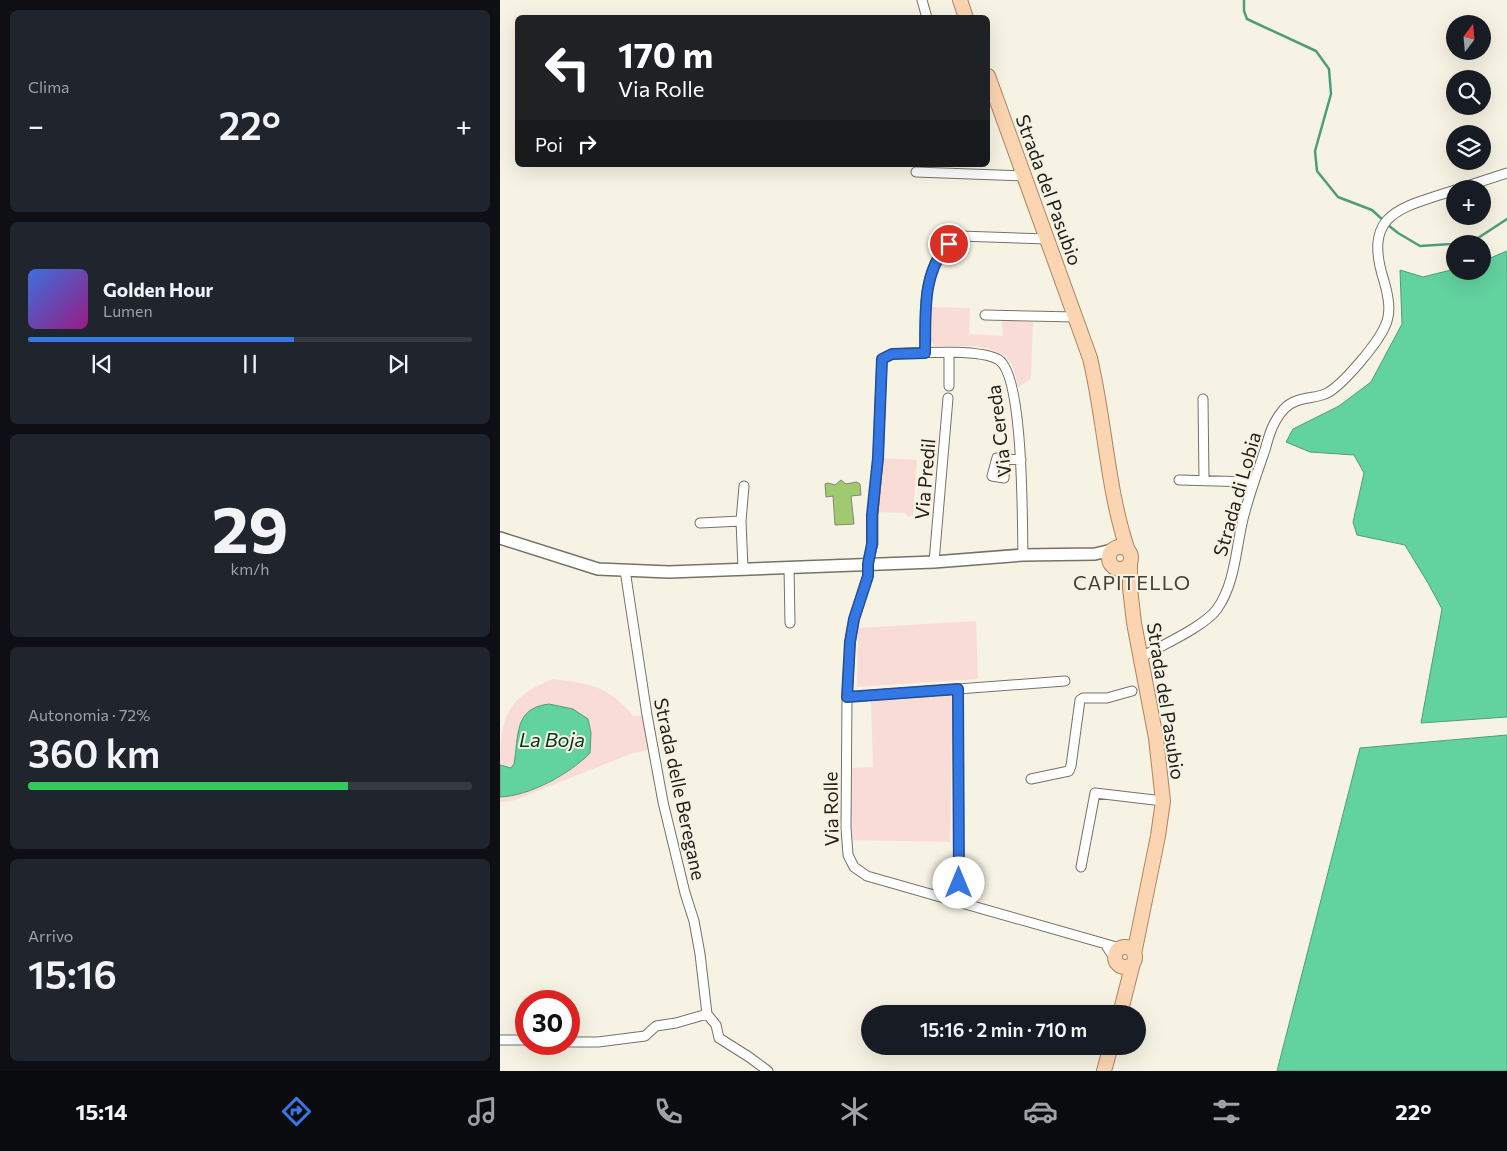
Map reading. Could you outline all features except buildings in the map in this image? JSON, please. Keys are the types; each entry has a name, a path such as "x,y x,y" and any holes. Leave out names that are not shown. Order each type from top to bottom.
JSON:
{"main road":[{"path":"960,0 965,15"},
{"name":"Strada del Pasubio","path":"990,82 1076,317 1098,391 1114,492 1115,555 1123,569 1130,564 1130,588 1140,658 1139,691 1158,754 1163,801 1140,932 1124,956"},
{"path":"1115,555 1134,624"},
{"path":"1123,1005 1128,986 1124,956"},
{"path":"1104,1071 1108,1055"}],"street":[{"path":"922,0 926,15"},
{"path":"916,172 1024,176"},
{"name":"Strada di Lobia","path":"1485,180 1507,173"},
{"name":"Strada di Lobia","path":"1140,658 1204,621 1216,610 1230,579 1243,518 1274,424 1285,408 1298,400 1328,393 1369,350 1378,339 1386,324 1389,308 1386,287 1378,263 1380,228 1402,208 1446,193"},
{"path":"925,353 926,295 932,270 940,253 949,244 960,236 1048,239"},
{"path":"985,315 1076,317"},
{"path":"949,353 949,386"},
{"name":"Via Cereda","path":"868,564 872,544 872,515 878,458 882,359 892,354 980,354 999,360 1007,368 1011,381 1021,460 1023,555"},
{"name":"Via Predil","path":"934,562 948,398"},
{"path":"1203,398 1204,480"},
{"path":"1005,459 1021,460"},
{"path":"1179,480 1254,482"},
{"path":"743,568 741,521 744,486"},
{"path":"700,523 741,521"},
{"path":"500,538 598,569 669,572 934,562 1023,555 1115,555"},
{"name":"Via Rolle","path":"868,564 868,576 858,602 850,642 847,697 846,828 850,862 866,876 1105,944 1124,956"},
{"path":"789,567 790,623"},
{"name":"Strada delle Beregane","path":"625,570 656,767 700,954 707,1014 716,1025 719,1038 768,1071"},
{"path":"847,697 1065,682"},
{"path":"958,689 959,902"},
{"path":"1031,779 1069,772 1072,766 1080,700 1083,698 1107,698 1139,691"},
{"path":"1081,867 1095,793 1163,801"},
{"path":"580,1042 598,1042 645,1036 656,1026 676,1023 707,1014"},
{"path":"500,1040 515,1040"}],"shaded area":[{"path":"930,307 970,308 969,334 1003,336 1002,320 1033,322 1031,378 1018,388 1010,362 1003,355 986,348 935,346 931,342"},
{"path":"881,458 917,460 913,515 908,517 906,513 877,512 880,471 883,471"},
{"path":"976,621 978,679 857,687 858,628"},
{"path":"553,679 597,688 615,698 633,716 647,715 653,749 633,753 512,801 500,802 500,797 532,790 564,774 582,762 573,709 549,704 526,713 518,729 514,764 511,768 500,765 502,734 509,711 525,693"},
{"path":"953,692 950,842 850,840 852,768 873,767 871,701 876,701 876,696"}],"water":[{"path":"1507,251 1507,717 1421,723 1442,609 1405,545 1357,535 1353,522 1364,473 1354,455 1310,452 1286,442 1293,429 1339,406 1371,382 1402,324 1400,270 1423,277 1446,271 1446,280 1491,280 1491,258"},
{"name":"La Boja","path":"549,704 573,709 588,719 591,733 590,753 572,769 536,788 511,796 500,797 500,765 511,768 514,764 518,734 523,718 529,711"},
{"path":"1507,735 1507,1071 1277,1071 1360,748"}],"waterway":[{"path":"1244,0 1244,11 1247,19 1316,51 1329,69 1331,94 1315,151 1317,171 1338,197 1372,210 1384,221"},
{"path":"1388,225 1420,246 1451,244 1478,238 1507,219"}],"district":[{"name":"CAPITELLO","path":"1132,583"}],"route":[{"path":"949,244 940,253 932,270 926,295 925,353 892,354 882,359 878,458 872,515 872,544 868,576 858,602 850,642 847,697 958,689 959,883"}]}
